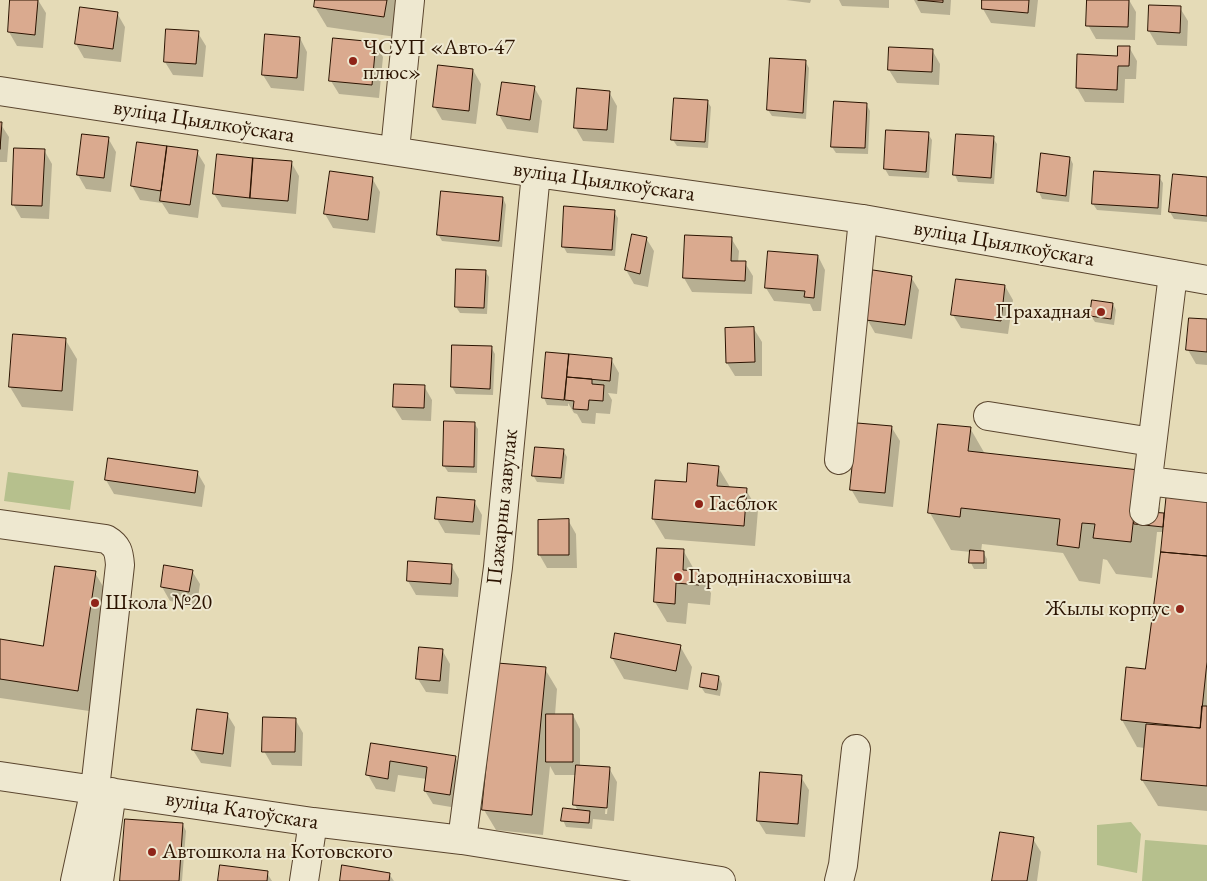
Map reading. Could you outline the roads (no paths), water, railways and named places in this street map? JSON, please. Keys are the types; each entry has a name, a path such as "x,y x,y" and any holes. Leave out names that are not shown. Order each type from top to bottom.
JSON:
{"street":[{"path":"395,150 410,0"},
{"name":"вуліца Цыялкоўскага","path":"0,91 536,173 863,219 1207,280"},
{"name":"Пажарны завулак","path":"462,840 498,567 536,173"},
{"path":"839,460 863,219"},
{"path":"1144,511 1172,274"},
{"path":"988,416 1152,442"},
{"path":"1148,481 1207,488"},
{"path":"0,524 106,539 115,545 119,554 120,565 103,791 99,881"},
{"path":"839,881 843,865 856,749"},
{"name":"вуліца Катоўскага","path":"0,776 313,822 462,840 666,877 720,881"},
{"path":"75,881 103,791"},
{"path":"304,881 313,822"}],"place":[{"name":"ЧСУП «Авто-47 плюс»","path":"353,61"},
{"name":"Прахадная","path":"1101,312"},
{"name":"Гасблок","path":"699,504"},
{"name":"Гароднінасховішча","path":"678,577"},
{"name":"Школа №20","path":"95,603"},
{"name":"Жылы корпус","path":"1180,609"},
{"name":"Автошкола на Котовского","path":"152,852"}]}
